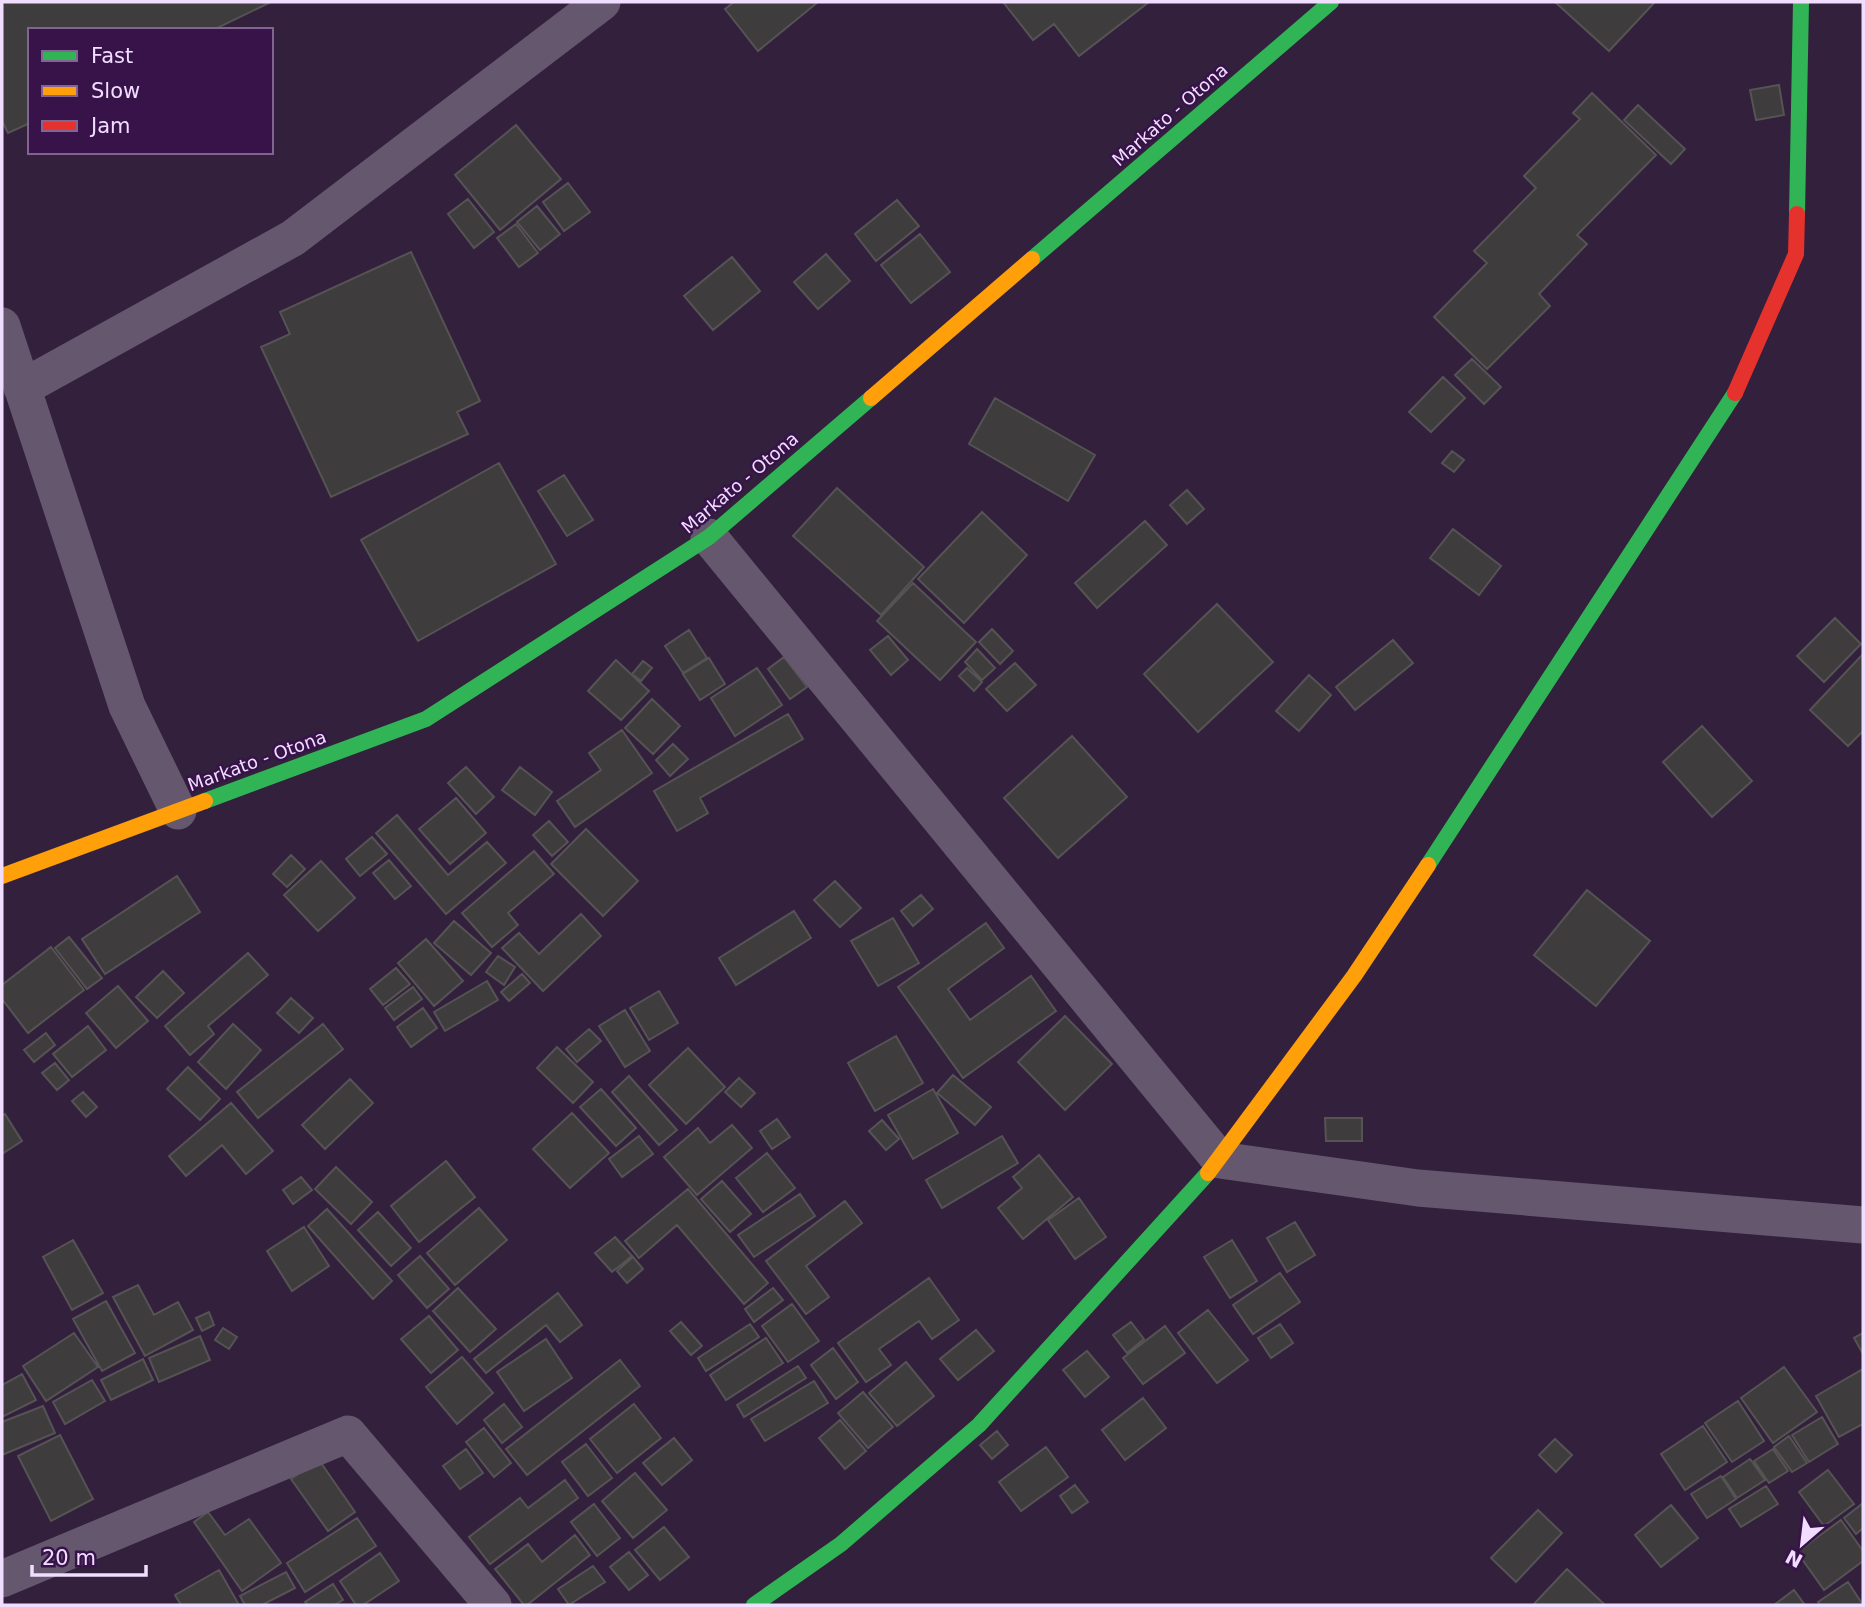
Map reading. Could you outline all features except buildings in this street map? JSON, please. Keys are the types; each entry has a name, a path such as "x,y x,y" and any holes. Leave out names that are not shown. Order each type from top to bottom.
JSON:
{"street":[{"path":"22,388 293,238 602,2"},
{"name":"Markato - Otona","path":"2,876 426,719 709,537 1331,2"},
{"path":"754,1605 841,1544 979,1424 1220,1160 1354,976 1734,394 1796,254 1801,2"},
{"path":"2,326 127,706 178,811"},
{"path":"709,537 1220,1160 1418,1188 1863,1225"},
{"path":"2,1579 348,1434 493,1605"}],"traffic: fast":[{"path":"1032,259 1331,2"},
{"path":"1797,214 1801,2"},
{"path":"1428,865 1735,393"},
{"path":"205,801 426,719 709,537 871,398"},
{"path":"754,1605 841,1544 979,1425 1208,1173"}],"traffic: slow":[{"path":"871,398 1032,259"},
{"path":"2,876 205,801"},
{"path":"1208,1173 1354,976 1428,865"}],"traffic: jam":[{"path":"1735,393 1796,254 1797,214"}]}
